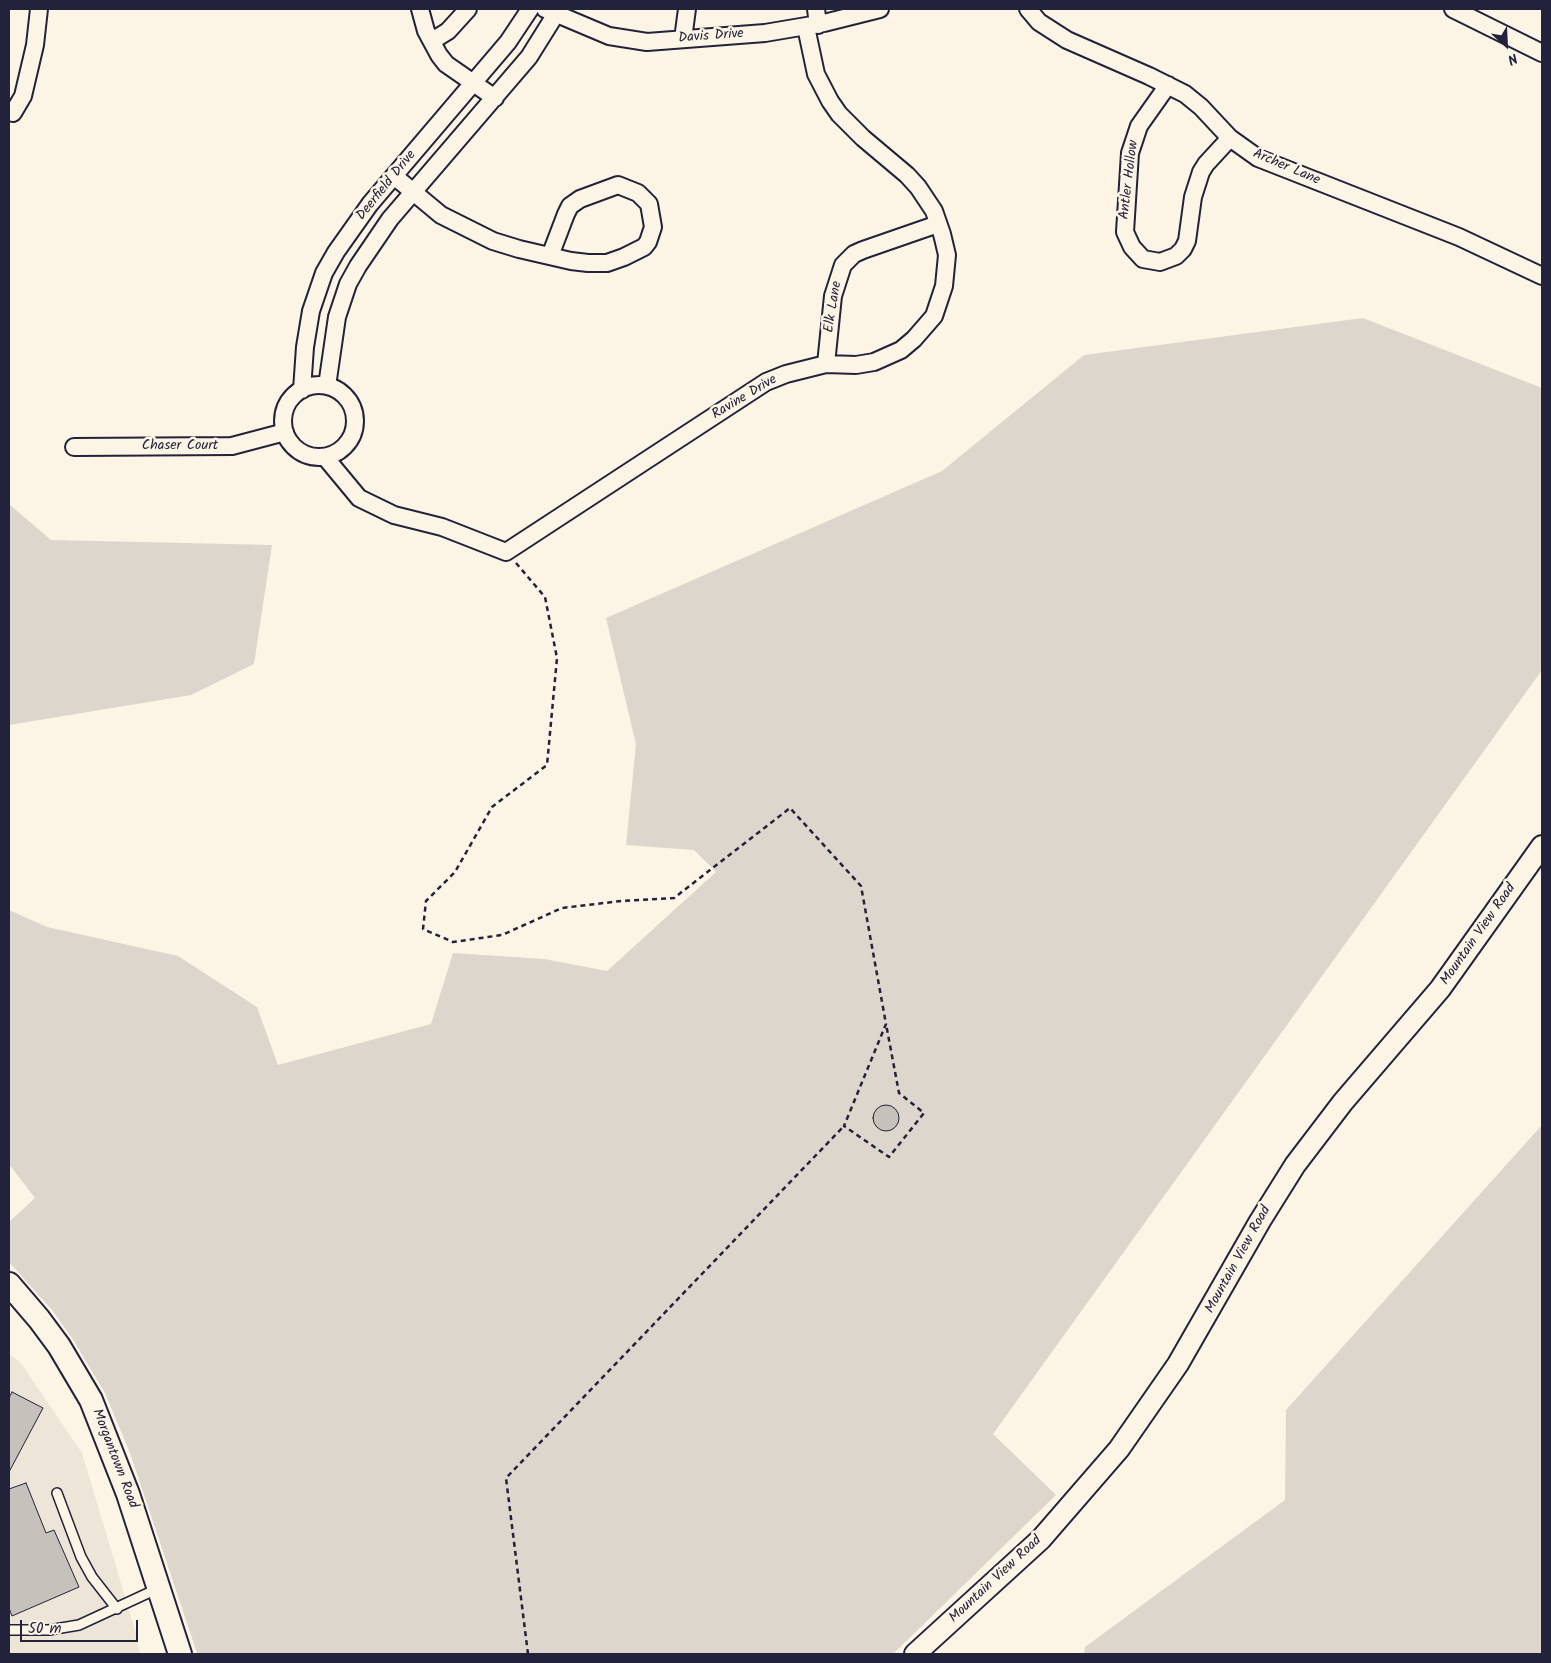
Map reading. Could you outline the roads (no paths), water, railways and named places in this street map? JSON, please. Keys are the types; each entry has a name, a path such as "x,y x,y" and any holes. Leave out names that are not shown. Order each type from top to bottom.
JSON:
{"main road":[{"name":"Morgantown Road","path":"9,1284 40,1319 59,1346 91,1400 116,1459 160,1588 180,1654"}],"street":[{"path":"13,113 19,105 25,87 35,45 39,9"},
{"path":"420,9 432,41 446,64 495,98"},
{"path":"432,41 448,32 468,9"},
{"name":"Deerfield Drive","path":"302,390 307,329 324,273 336,252 370,204 508,42 530,9"},
{"path":"683,39 687,9"},
{"name":"Davis Drive","path":"554,10 609,36 647,42 765,34 813,20 880,9"},
{"name":"Archer Lane","path":"1028,9 1039,22 1067,40 1168,85 1201,107 1230,138 1250,153 1276,166 1459,237 1542,276"},
{"path":"1453,9 1542,53"},
{"name":"Deerfield Drive","path":"327,386 333,334 348,284 390,220 529,57 554,10"},
{"name":"Ravine Drive","path":"325,457 359,498 394,515 442,527 506,552 766,382 786,374 826,364 856,365 874,362 900,350 926,328 934,316 946,271 947,255 938,224 929,204 907,175 863,138 839,114 822,88 816,74 813,20"},
{"name":"Antler Hollow","path":"1168,85 1139,126 1130,153 1125,232 1132,248 1143,259 1160,262 1176,256 1183,249 1187,241 1193,197 1201,172 1230,138"},
{"path":"394,176 441,215 493,241 550,256 596,264 607,263 635,253 648,242 652,232 653,221 649,204 638,193 618,185 580,199 570,206 550,256"},
{"name":"Elk Lane","path":"826,364 833,296 843,265 854,254 862,250 938,224"},
{"path":"319,385 327,386 346,398 352,409 354,420 351,437 344,446 325,457 310,456 301,453 292,446 285,432 284,412 290,400 302,390 319,385"},
{"name":"Chaser Court","path":"74,447 232,446 285,432"},
{"name":"Mountain View Road","path":"915,1654 1041,1539 1119,1449 1178,1364 1260,1221 1295,1165 1343,1102 1440,989 1542,846"}],"lane":[{"path":"57,1493 81,1557 92,1578 117,1609"},
{"path":"9,1630 49,1630 79,1624 117,1609 160,1588"}]}
